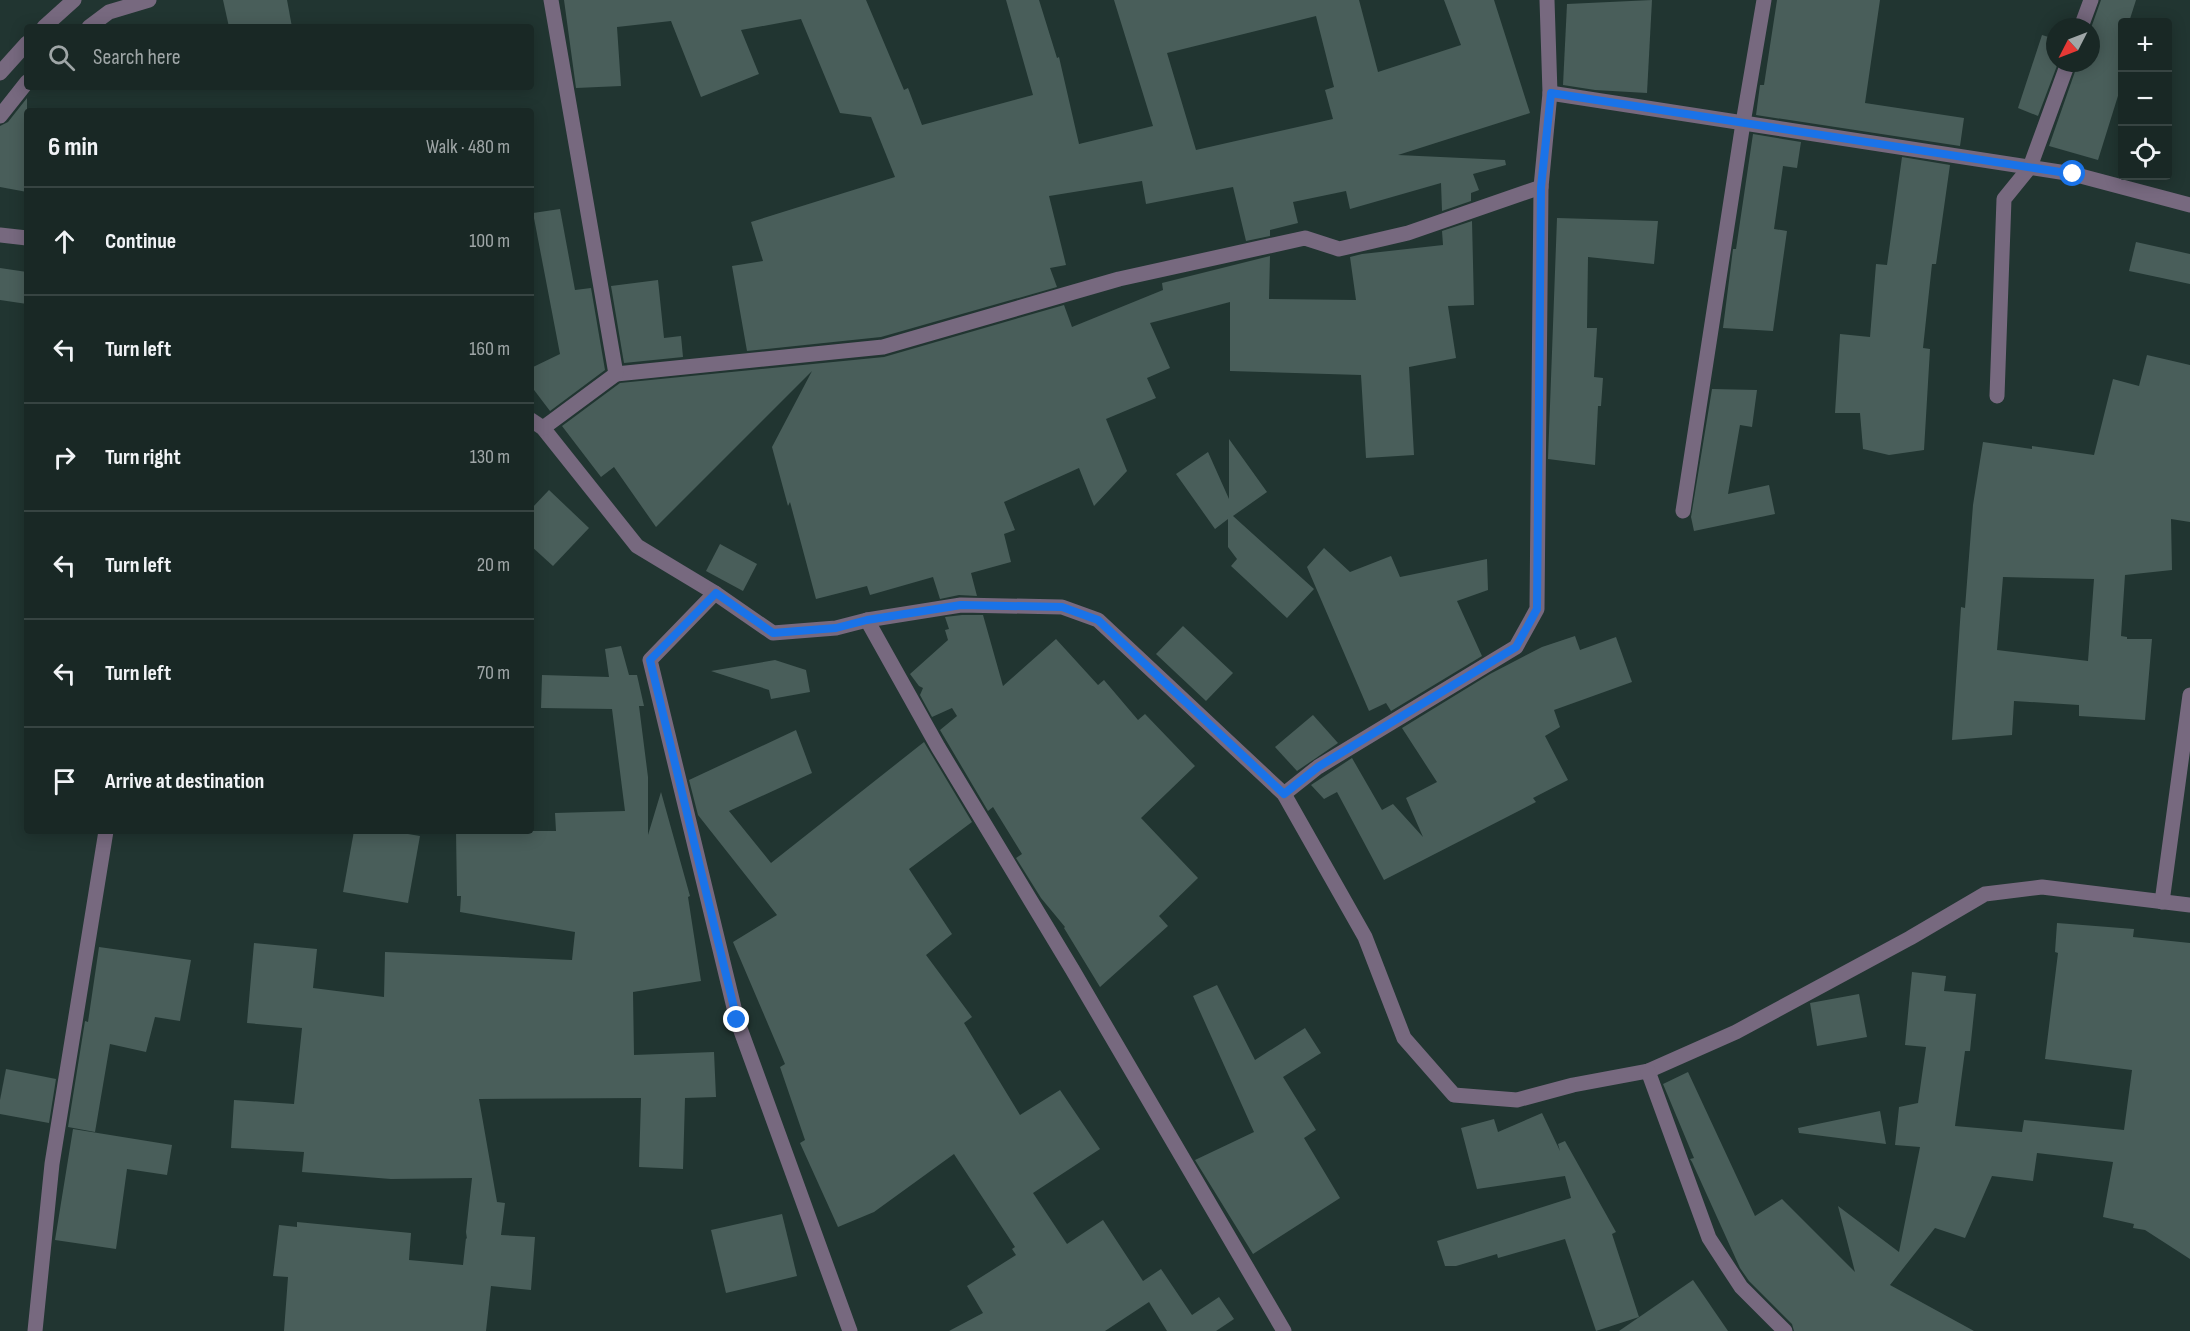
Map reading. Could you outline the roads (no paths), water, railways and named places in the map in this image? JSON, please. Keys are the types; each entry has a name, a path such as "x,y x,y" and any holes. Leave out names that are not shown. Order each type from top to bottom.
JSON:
{"street":[{"path":"47,24 74,0"},
{"path":"93,24 109,12 149,0"},
{"path":"551,0 616,374"},
{"path":"1284,794 1318,767 1516,647 1537,609 1541,187 1551,93 1547,0"},
{"path":"1683,511 1764,0"},
{"path":"2084,18 2091,0"},
{"path":"0,73 24,46"},
{"path":"1997,396 2004,199 2030,167 2065,72"},
{"path":"0,116 24,86"},
{"path":"1551,93 2073,174 2190,205"},
{"path":"1541,187 1408,233 1339,249 1305,238 1258,248 1119,279 883,347 616,374 537,424 637,546 716,593 773,633 836,628 867,620 961,605 1062,607 1098,620 1284,794 1365,937 1404,1038 1454,1095 1517,1100 1573,1085 1648,1071 1736,1032 1910,938 1985,894 2042,887 2190,905"},
{"path":"0,235 24,238"},
{"path":"716,593 650,660 737,1020 850,1331"},
{"path":"867,620 939,747 1284,1331"},
{"path":"2162,902 2190,695"},
{"path":"35,1331 52,1164 106,834"},
{"path":"1648,1071 1709,1238 1741,1287 1785,1331"}]}
